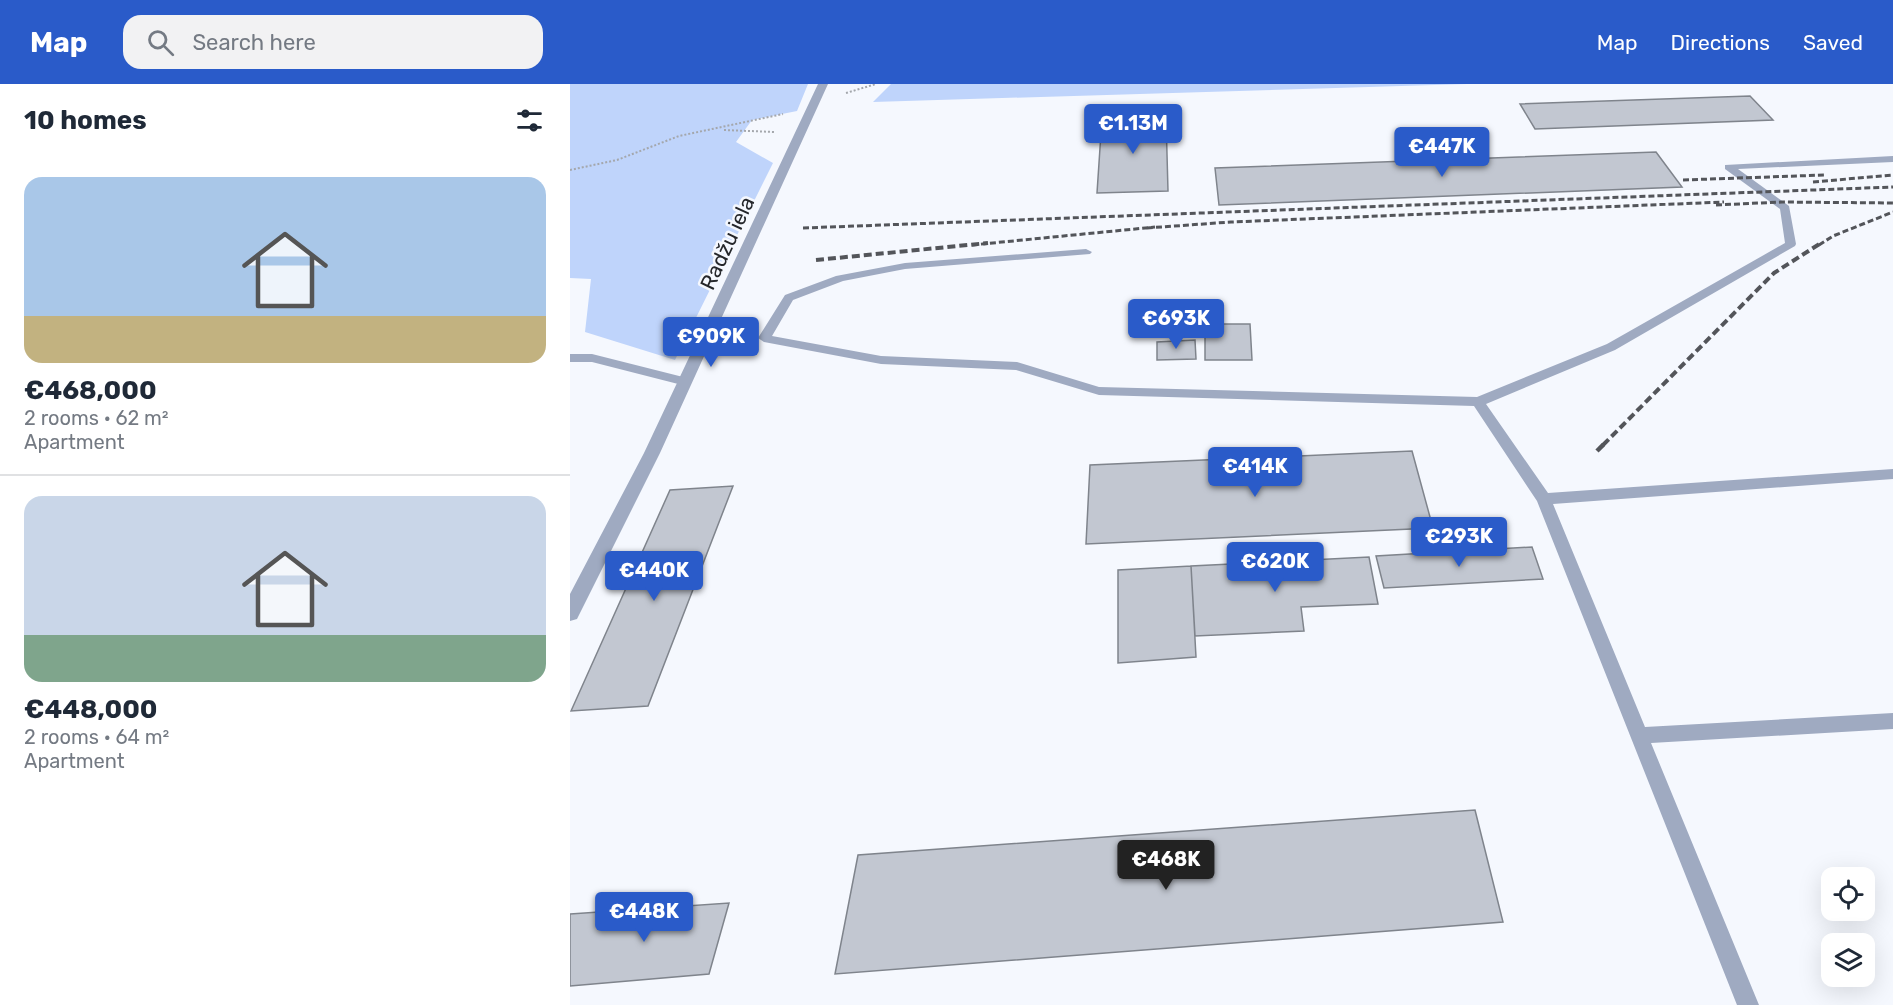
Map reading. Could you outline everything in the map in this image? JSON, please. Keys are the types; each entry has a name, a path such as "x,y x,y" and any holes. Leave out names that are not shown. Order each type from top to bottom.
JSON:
{"street":[{"name":"Radžu iela","path":"570,612 686,381 812,113 823,84"}],"lane":[{"path":"1086,252 905,266 840,278 789,298 764,338 881,360 1017,366 1099,391 1478,402 1611,347 1791,244 1785,208 1728,167 1893,159"},
{"path":"570,358 592,358 686,381"},
{"path":"1478,402 1544,499 1748,1005"},
{"path":"1544,499 1893,474"},
{"path":"1640,735 1893,721"}],"path":[{"path":"570,170 617,160 679,136 718,129 775,114 812,113"},
{"path":"718,129 802,134"}],"shaded area":[{"path":"570,84 808,84 797,111 752,120 736,142 773,163 675,360 585,332 591,279 570,278"},
{"path":"891,84 1467,84 873,102"}],"building":[{"path":"1750,96 1773,120 1535,129 1520,104"},
{"path":"1166,117 1168,191 1097,193 1102,118"},
{"path":"1656,152 1682,187 1219,205 1215,168"},
{"path":"1205,324 1250,324 1252,360 1205,360"},
{"path":"1195,340 1196,359 1157,360 1157,342"},
{"path":"1412,451 1433,528 1086,544 1090,465"},
{"path":"733,486 648,706 571,711 670,490"},
{"path":"1532,547 1543,579 1384,588 1376,556"},
{"path":"1369,557 1378,604 1301,607 1304,631 1195,636 1191,566"},
{"path":"1191,566 1196,657 1118,663 1118,570"},
{"path":"1475,810 1503,922 835,974 858,855"},
{"path":"729,903 709,974 570,986 570,914"}],"railway":[{"path":"1683,180 1824,175"},
{"path":"1813,182 1893,175"},
{"path":"803,228 1893,187"},
{"path":"1147,228 1231,222 1724,202"},
{"path":"1716,205 1782,202 1893,203"},
{"path":"1819,245 1833,236 1893,212"},
{"path":"972,245 1155,227"},
{"path":"816,260 988,243"},
{"path":"1603,445 1774,273 1821,243"},
{"path":"1597,451 1603,445"}]}
